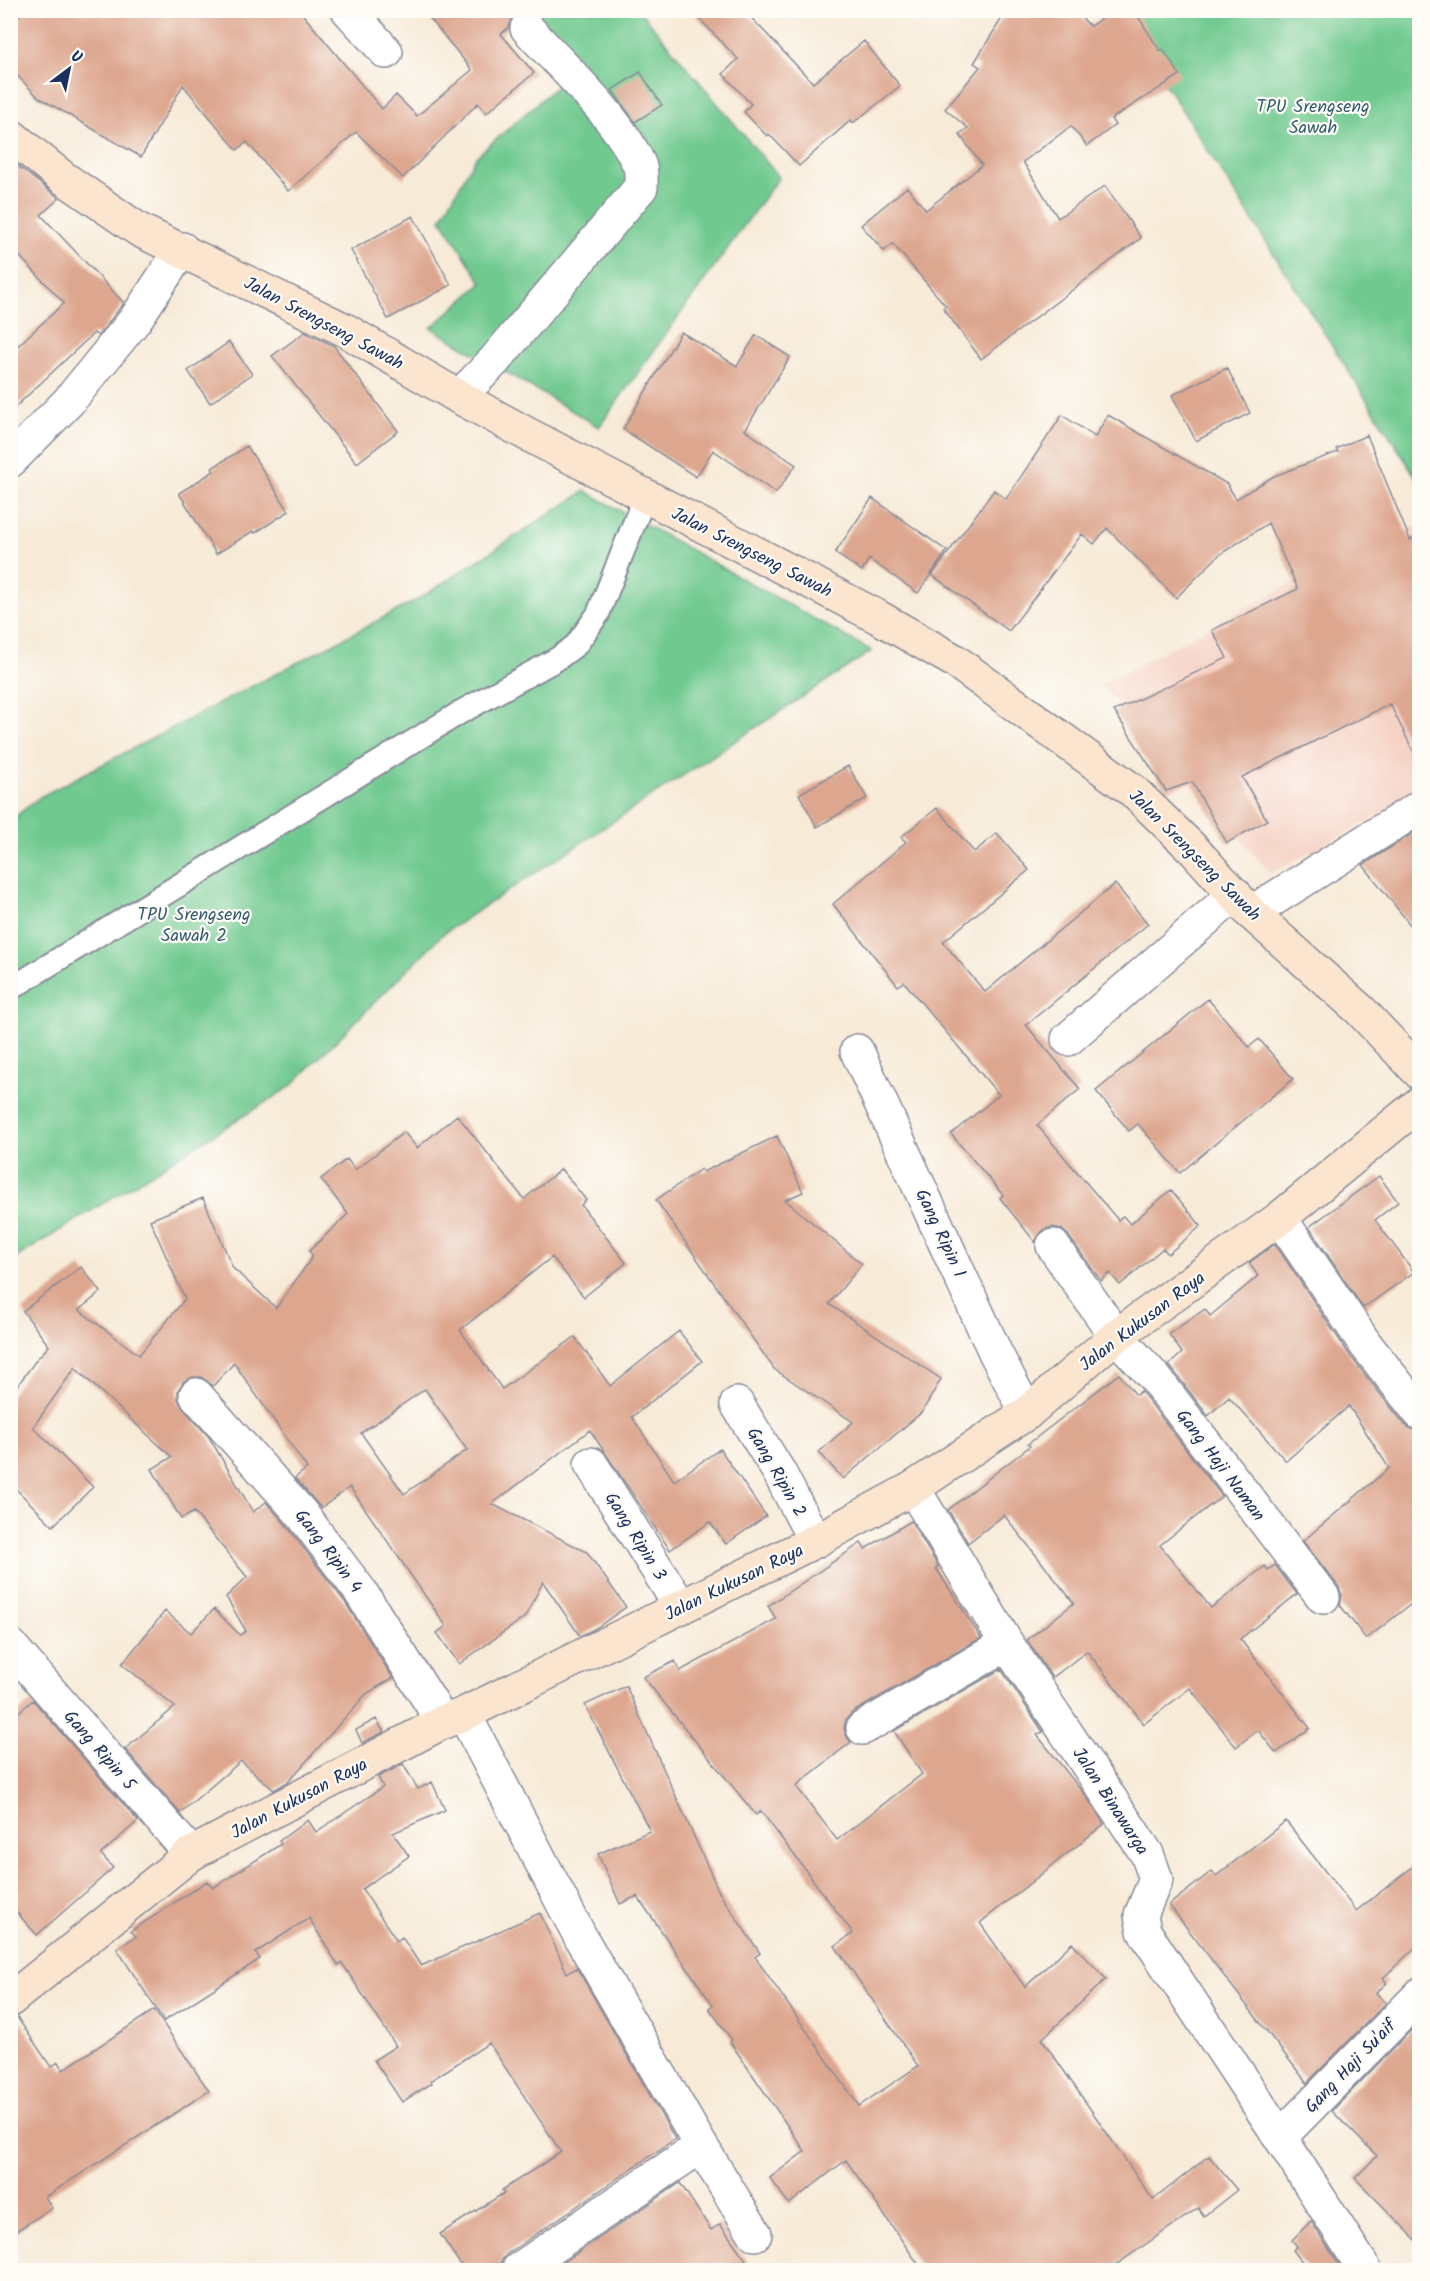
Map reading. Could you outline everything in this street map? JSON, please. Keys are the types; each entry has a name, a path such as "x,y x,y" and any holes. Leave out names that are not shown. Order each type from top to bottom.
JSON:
{"street":[{"path":"348,10 386,52"},
{"path":"459,397 494,361 641,187 641,167 623,138 602,111 527,28"},
{"name":"Jalan Srengseng Sawah","path":"10,135 62,177 139,230 345,330 459,397 878,617 955,661 1132,790 1194,850 1243,904 1359,1010 1419,1073"},
{"path":"10,461 69,401 135,320 182,249"},
{"path":"1068,1039 1243,904 1419,807"},
{"name":"Gang Ripin 1","path":"858,1052 996,1354 1027,1413"},
{"name":"Jalan Kukusan Raya","path":"16,1987 191,1854 454,1718 816,1542 913,1488 1027,1413 1116,1336 1280,1218 1419,1103"},
{"path":"1280,1218 1366,1345 1419,1413"},
{"name":"Gang Haji Naman","path":"1053,1246 1116,1336 1155,1378 1323,1597"},
{"name":"Gang Ripin 4","path":"196,1395 301,1513 454,1718 700,2146 755,2234"},
{"name":"Gang Ripin 2","path":"737,1404 779,1472 816,1542"},
{"name":"Gang Ripin 3","path":"591,1464 681,1607"},
{"name":"Jalan Binawarga","path":"913,1488 1007,1644 1147,1854 1156,1879 1141,1915 1144,1931 1365,2271"},
{"path":"863,1728 1007,1644"},
{"name":"Gang Ripin 5","path":"10,1645 191,1854"},
{"name":"Gang Haji Su'aif","path":"1280,2137 1419,1995"},
{"path":"518,2271 700,2146"}],"lane":[{"path":"10,989 452,718 576,645 598,614 645,496"}],"shaded area":[{"path":"1419,525 1419,795 1271,873 1101,685 1285,587"}],"green space":[{"path":"534,11 640,11 779,177 599,427 431,328 482,283 441,219 476,157 583,63"},
{"name":"TPU Srengseng Sawah","path":"1097,11 1419,11 1419,482 1170,91"},
{"name":"TPU Srengseng Sawah 2","path":"585,491 872,651 444,933 290,1087 11,1261 11,820 40,797 417,600"}],"building":[{"path":"25,10 299,10 382,109 396,95 417,116 472,70 423,10 521,10 514,15 509,27 501,34 534,73 486,113 478,103 403,178 356,132 288,191 247,142 237,150 183,85 141,157 38,97 10,68 10,24"},
{"path":"691,10 744,10 813,83 864,41 900,86 853,123 851,120 799,166 769,134 767,136 744,112 751,104 723,74 738,59"},
{"path":"1007,10 1074,10 1090,26 1114,10 1134,10 1160,51 1163,49 1180,75 1111,119 1115,125 1087,146 1071,126 1023,162 1058,218 1105,186 1141,238 981,359 943,308 946,306 893,244 884,251 861,225 907,187 926,210 982,165 959,134 968,128 945,109 980,67 974,63"},
{"path":"640,72 662,105 635,122 612,90"},
{"path":"10,160 59,198 41,215 124,303 98,336 94,333 10,412 10,353 64,303 10,246"},
{"path":"413,216 451,285 388,319 351,250"},
{"path":"305,332 334,346 398,431 357,463 272,356"},
{"path":"681,332 737,366 756,335 790,357 745,430 796,465 776,493 713,450 696,477 623,429"},
{"path":"229,342 252,374 210,403 188,371"},
{"path":"1227,368 1250,413 1196,441 1172,395"},
{"path":"1062,415 1095,437 1108,415 1227,484 1236,499 1274,476 1338,452 1336,449 1367,435 1410,540 1419,535 1419,763 1390,704 1242,777 1267,820 1227,843 1192,782 1166,791 1114,711 1227,658 1212,630 1298,589 1268,523 1219,555 1176,598 1107,528 1094,544 1082,534 1009,631 932,575 994,490 1006,499"},
{"path":"247,446 289,511 216,554 179,493 214,471 212,468"},
{"path":"872,498 947,551 918,593 869,559 862,571 835,553"},
{"path":"848,766 867,798 817,827 799,794"},
{"path":"937,808 974,852 997,833 1029,870 943,942 985,992 1115,884 1148,924 1026,1025 1080,1089 1037,1125 1118,1220 1123,1216 1130,1224 1171,1190 1201,1226 1168,1254 1163,1248 1120,1285 1110,1273 1101,1281 1068,1235 1061,1229 1052,1227 1043,1230 1035,1242 1000,1198 1003,1195 951,1134 999,1095 904,982 898,986 833,904 906,842 901,837"},
{"path":"1419,829 1419,936 1363,865"},
{"path":"1208,999 1249,1047 1259,1039 1293,1079 1180,1173 1138,1124 1129,1131 1096,1091"},
{"path":"457,1115 524,1199 561,1169 586,1200 581,1205 626,1263 584,1297 552,1257 460,1330 502,1389 575,1337 610,1386 679,1331 702,1361 632,1417 674,1481 720,1449 766,1516 726,1544 710,1522 670,1550 590,1430 492,1504 587,1552 626,1607 580,1636 543,1582 525,1617 459,1664 437,1633 446,1626 350,1487 321,1508 295,1478 307,1468 234,1363 213,1386 201,1377 193,1377 184,1381 178,1390 178,1399 182,1407 209,1437 253,1512 266,1502 286,1525 345,1602 393,1678 366,1694 288,1782 274,1790 241,1761 180,1813 125,1749 175,1707 122,1664 165,1611 191,1633 214,1609 240,1635 246,1631 226,1597 247,1577 194,1512 181,1519 152,1469 172,1457 75,1368 33,1427 93,1487 53,1526 10,1483 10,1396 49,1346 23,1311 81,1267 101,1292 79,1310 139,1355 185,1299 150,1220 203,1198 233,1268 276,1308 313,1256 309,1251 348,1214 321,1179 347,1159 355,1170 404,1132 417,1148","holes":["425,1389 467,1450 404,1494 361,1433"]},
{"path":"777,1136 803,1192 785,1200 862,1264 829,1304 941,1379 922,1412 843,1479 819,1452 853,1422 774,1369 656,1200 701,1169 703,1172"},
{"path":"1379,1176 1398,1202 1375,1220 1414,1272 1363,1308 1309,1227"},
{"path":"1275,1244 1351,1357 1405,1425 1415,1431 1419,1438 1419,1598 1366,1639 1340,1605 1342,1595 1338,1586 1303,1541 1389,1468 1349,1406 1286,1461 1229,1397 1208,1416 1169,1365 1182,1353 1169,1334 1205,1309 1210,1316 1258,1276 1249,1263"},
{"path":"1119,1374 1136,1395 1141,1391 1222,1496 1160,1545 1211,1608 1265,1566 1268,1570 1275,1565 1297,1594 1240,1639 1310,1728 1276,1753 1258,1730 1236,1747 1190,1688 1144,1724 1087,1651 1052,1678 1027,1640 1074,1603 1004,1515 968,1543 948,1510 1030,1446 1028,1444"},
{"path":"911,1521 938,1566 936,1568 981,1638 853,1712 846,1719 844,1728 851,1742 796,1786 837,1840 922,1774 894,1731 1001,1669 1043,1732 1037,1735 1086,1796 1104,1824 980,1923 1025,1987 1072,1943 1106,1979 1042,2039 1153,2200 1209,2156 1237,2190 1204,2216 1198,2208 1107,2271 923,2271 846,2160 789,2204 770,2178 805,2151 730,2042 732,2040 709,2008 713,2005 637,1896 620,1904 598,1854 650,1831 585,1705 626,1686 720,1894 760,1953 755,1957 859,2106 918,2066 835,1946 853,1933 761,1811 756,1815 643,1677 675,1661 680,1671 776,1619 768,1606 861,1543 865,1549"},
{"path":"33,1700 138,1821 101,1854 113,1868 37,1935 10,1905 10,1720"},
{"path":"376,1719 384,1732 362,1743 356,1730"},
{"path":"403,1764 418,1789 432,1782 445,1810 393,1833 409,1856 362,1889 397,1941 402,1937 421,1966 540,1913 567,1973 577,1968 675,2139 507,2254 501,2261 499,2271 465,2271 440,2234 504,2193 502,2190 561,2152 489,2043 402,2102 374,2060 396,2046 342,1963 338,1965 309,1918 255,1953 260,1959 164,2021 117,1949 136,1936 131,1931 207,1881 213,1888 281,1844 279,1841 308,1820 316,1832 383,1787 378,1777"},
{"path":"1286,1821 1356,1911 1419,1862 1419,1944 1383,1978 1387,1983 1376,1993 1386,2003 1307,2083 1169,1905 1212,1871 1216,1876"},
{"path":"154,2010 209,2091 45,2197 52,2208 10,2235 10,2018 17,2017 51,2067 58,2062 63,2070"},
{"path":"1412,2029 1419,2037 1419,2243 1355,2178 1377,2156 1332,2111"},
{"path":"680,2183 711,2230 720,2224 754,2271 551,2271"},
{"path":"1311,2221 1343,2271 1309,2271 1293,2250 1297,2246 1292,2240"}]}
